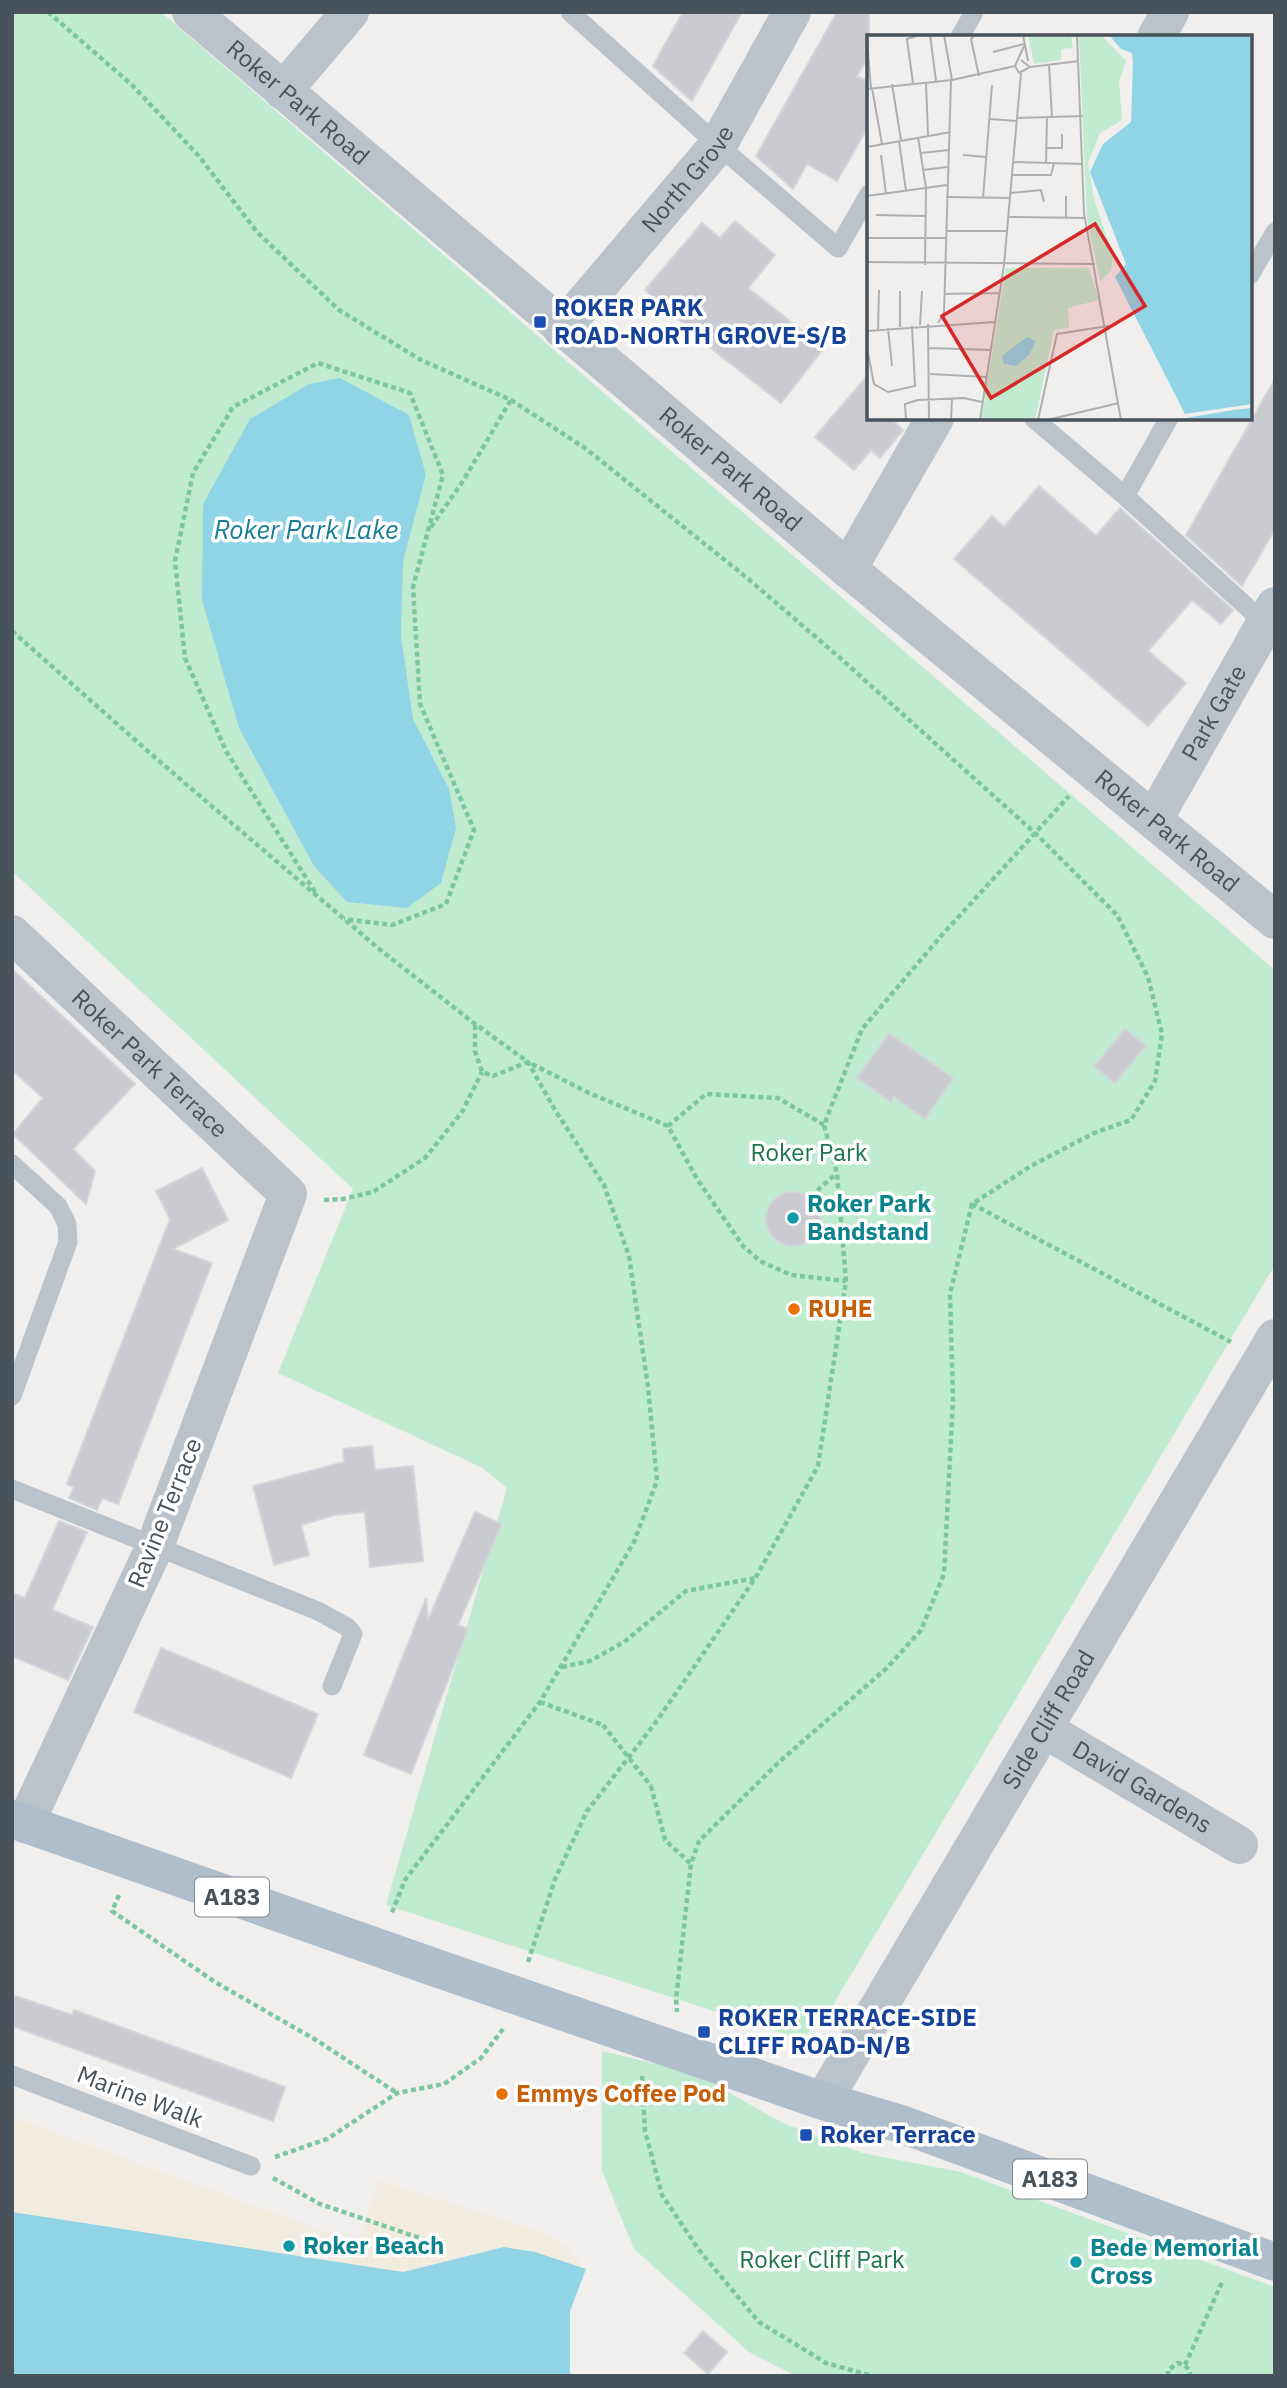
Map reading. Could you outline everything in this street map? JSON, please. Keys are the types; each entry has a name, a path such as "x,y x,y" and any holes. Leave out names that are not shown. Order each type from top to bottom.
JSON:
{"main road":[{"name":"A183","path":"19,1822 572,2015 668,2062 823,2101 901,2124 1275,2262"}],"street":[{"name":"Roker Park Road","path":"191,12 848,569 1275,920"},
{"path":"283,91 350,12"},
{"name":"North Grove","path":"562,329 718,145 792,12"},
{"path":"1157,35 1170,12"},
{"path":"848,569 934,420"},
{"name":"Park Gate","path":"1154,819 1271,621"},
{"name":"Roker Park Terrace","path":"12,934 288,1195"},
{"name":"Ravine Terrace","path":"19,1822 155,1546 288,1195"},
{"name":"Side Cliff Road","path":"823,2101 1268,1349"},
{"name":"David Gardens","path":"1044,1729 1239,1845"}],"lane":[{"path":"961,35 974,12"},
{"path":"579,15 718,145 838,248 867,197"},
{"path":"1252,272 1275,232"},
{"path":"1035,420 1271,621"},
{"path":"1125,496 1168,420"},
{"path":"12,1164 58,1206 67,1224 68,1242 12,1396"},
{"path":"12,1489 318,1611 347,1627 353,1634 332,1686"},
{"name":"Marine Walk","path":"12,2075 251,2166"}],"path":[{"path":"48,12 132,85 198,155 257,232 339,310 421,360 511,400 585,448 746,577 1035,833 1117,915 1148,977 1162,1034 1155,1081 1131,1120 1094,1133 1031,1166 972,1204 950,1294 953,1399 944,1574 921,1630 887,1668 779,1762 699,1841 691,1864 668,2062 641,2076 645,2131 662,2195 699,2250 759,2322 826,2363 872,2376"},
{"path":"317,896 226,751 184,658 175,561 193,473 233,407 318,363 410,393 443,475 413,587 420,705 474,830 446,904 392,925 344,919"},
{"path":"427,532 463,481 511,400"},
{"path":"12,631 344,919 475,1024 528,1062 589,1093 668,1126 697,1179 743,1246 760,1261 791,1275 846,1281"},
{"path":"524,1974 555,1879 587,1811 656,1722 756,1577 818,1466 846,1281 837,1173 824,1125 862,1029 941,936 1093,770"},
{"path":"288,1195 314,1200 343,1199 373,1192 425,1158 462,1112 482,1072 475,1052 475,1024"},
{"path":"482,1072 493,1076 528,1062"},
{"path":"377,1948 405,1880 540,1702 561,1667 634,1542 656,1481 649,1387 629,1256 604,1185 555,1110 528,1062"},
{"path":"668,1126 706,1094 778,1098 824,1125"},
{"path":"811,1196 837,1173"},
{"path":"972,1204 1268,1349"},
{"path":"561,1667 590,1661 624,1642 686,1591 756,1577"},
{"path":"540,1702 603,1725 650,1786 665,1840 691,1864"},
{"path":"121,1888 113,1912 215,1982 316,2040 397,2094"},
{"path":"251,2166 327,2139 397,2094 444,2084 481,2058 508,2022"},
{"path":"251,2166 320,2204 443,2246"},
{"path":"1185,2365 1227,2269"},
{"path":"1168,2376 1168,2370 1178,2363 1185,2365 1190,2376"}],"green space":[{"name":"Roker Park","path":"12,12 161,12 1275,970 1275,1265 824,2020 800,2039 386,1905 507,1488 483,1468 278,1373 353,1189 12,871"},
{"name":"Roker Cliff Park","path":"602,2051 692,2072 783,2123 862,2153 961,2172 1275,2287 1275,2376 796,2376 749,2352 634,2249 602,2171"}],"sand":[{"name":"Roker Beach","path":"12,2117 359,2244 378,2180 547,2234 568,2248 586,2269 570,2311 570,2376 12,2376"}],"water":[{"name":"Roker Park Lake","path":"340,378 409,415 426,475 403,561 401,636 413,719 449,789 456,828 441,883 407,908 347,902 314,866 239,728 202,600 203,504 250,419 309,384"},
{"name":"Roker Beach","path":"12,2212 403,2272 504,2247 535,2252 586,2269 570,2311 570,2376 12,2376"}],"building":[{"path":"683,12 742,12 692,101 653,66"},
{"path":"837,12 869,12 867,59 857,76 867,81 867,128 837,181 807,164 793,189 756,156"},
{"path":"735,221 775,255 748,288 824,348 781,403 717,353 645,290 702,223 720,238"},
{"path":"867,376 867,420 892,420 903,430 880,458 871,450 854,470 815,437"},
{"path":"1275,379 1275,529 1242,586 1186,535"},
{"path":"1039,486 1096,536 1120,508 1233,610 1221,624 1192,600 1148,651 1186,683 1148,726 954,559 992,516 1004,527"},
{"path":"12,969 135,1084 73,1149 95,1171 86,1204 13,1134 43,1098 12,1070"},
{"path":"1125,1029 1146,1046 1115,1083 1094,1066"},
{"path":"889,1033 953,1078 925,1119 894,1097 891,1102 857,1078"},
{"path":"202,1168 228,1220 173,1249 212,1263 118,1504 102,1498 97,1510 69,1498 74,1487 67,1484 170,1219 156,1191"},
{"name":"Roker Park Bandstand","path":"793,1192 812,1200 820,1219 812,1238 793,1246 774,1238 766,1219 774,1200"},
{"path":"372,1446 375,1470 413,1466 423,1561 370,1567 365,1512 335,1515 301,1525 309,1555 274,1565 253,1486 344,1462 343,1449"},
{"path":"475,1512 502,1524 458,1625 468,1629 411,1774 364,1755 426,1598 428,1620"},
{"path":"59,1521 87,1532 52,1610 93,1627 68,1680 12,1656 12,1593 25,1598"},
{"path":"161,1648 318,1714 291,1778 134,1712"},
{"path":"12,1995 72,2015 74,2010 285,2087 273,2121 12,2026"},
{"path":"703,2331 727,2352 708,2374 684,2353"}],"place":[{"name":"ROKER PARK ROAD-NORTH GROVE-S/B","path":"540,322"},
{"name":"Roker Park Bandstand","path":"793,1218"},
{"name":"RUHE","path":"794,1309"},
{"name":"ROKER TERRACE-SIDE CLIFF ROAD-N/B","path":"704,2032"},
{"name":"Emmys Coffee Pod","path":"502,2094"},
{"name":"Roker Terrace","path":"806,2135"},
{"name":"Roker Beach","path":"289,2246"},
{"name":"Bede Memorial Cross","path":"1076,2262"}]}
